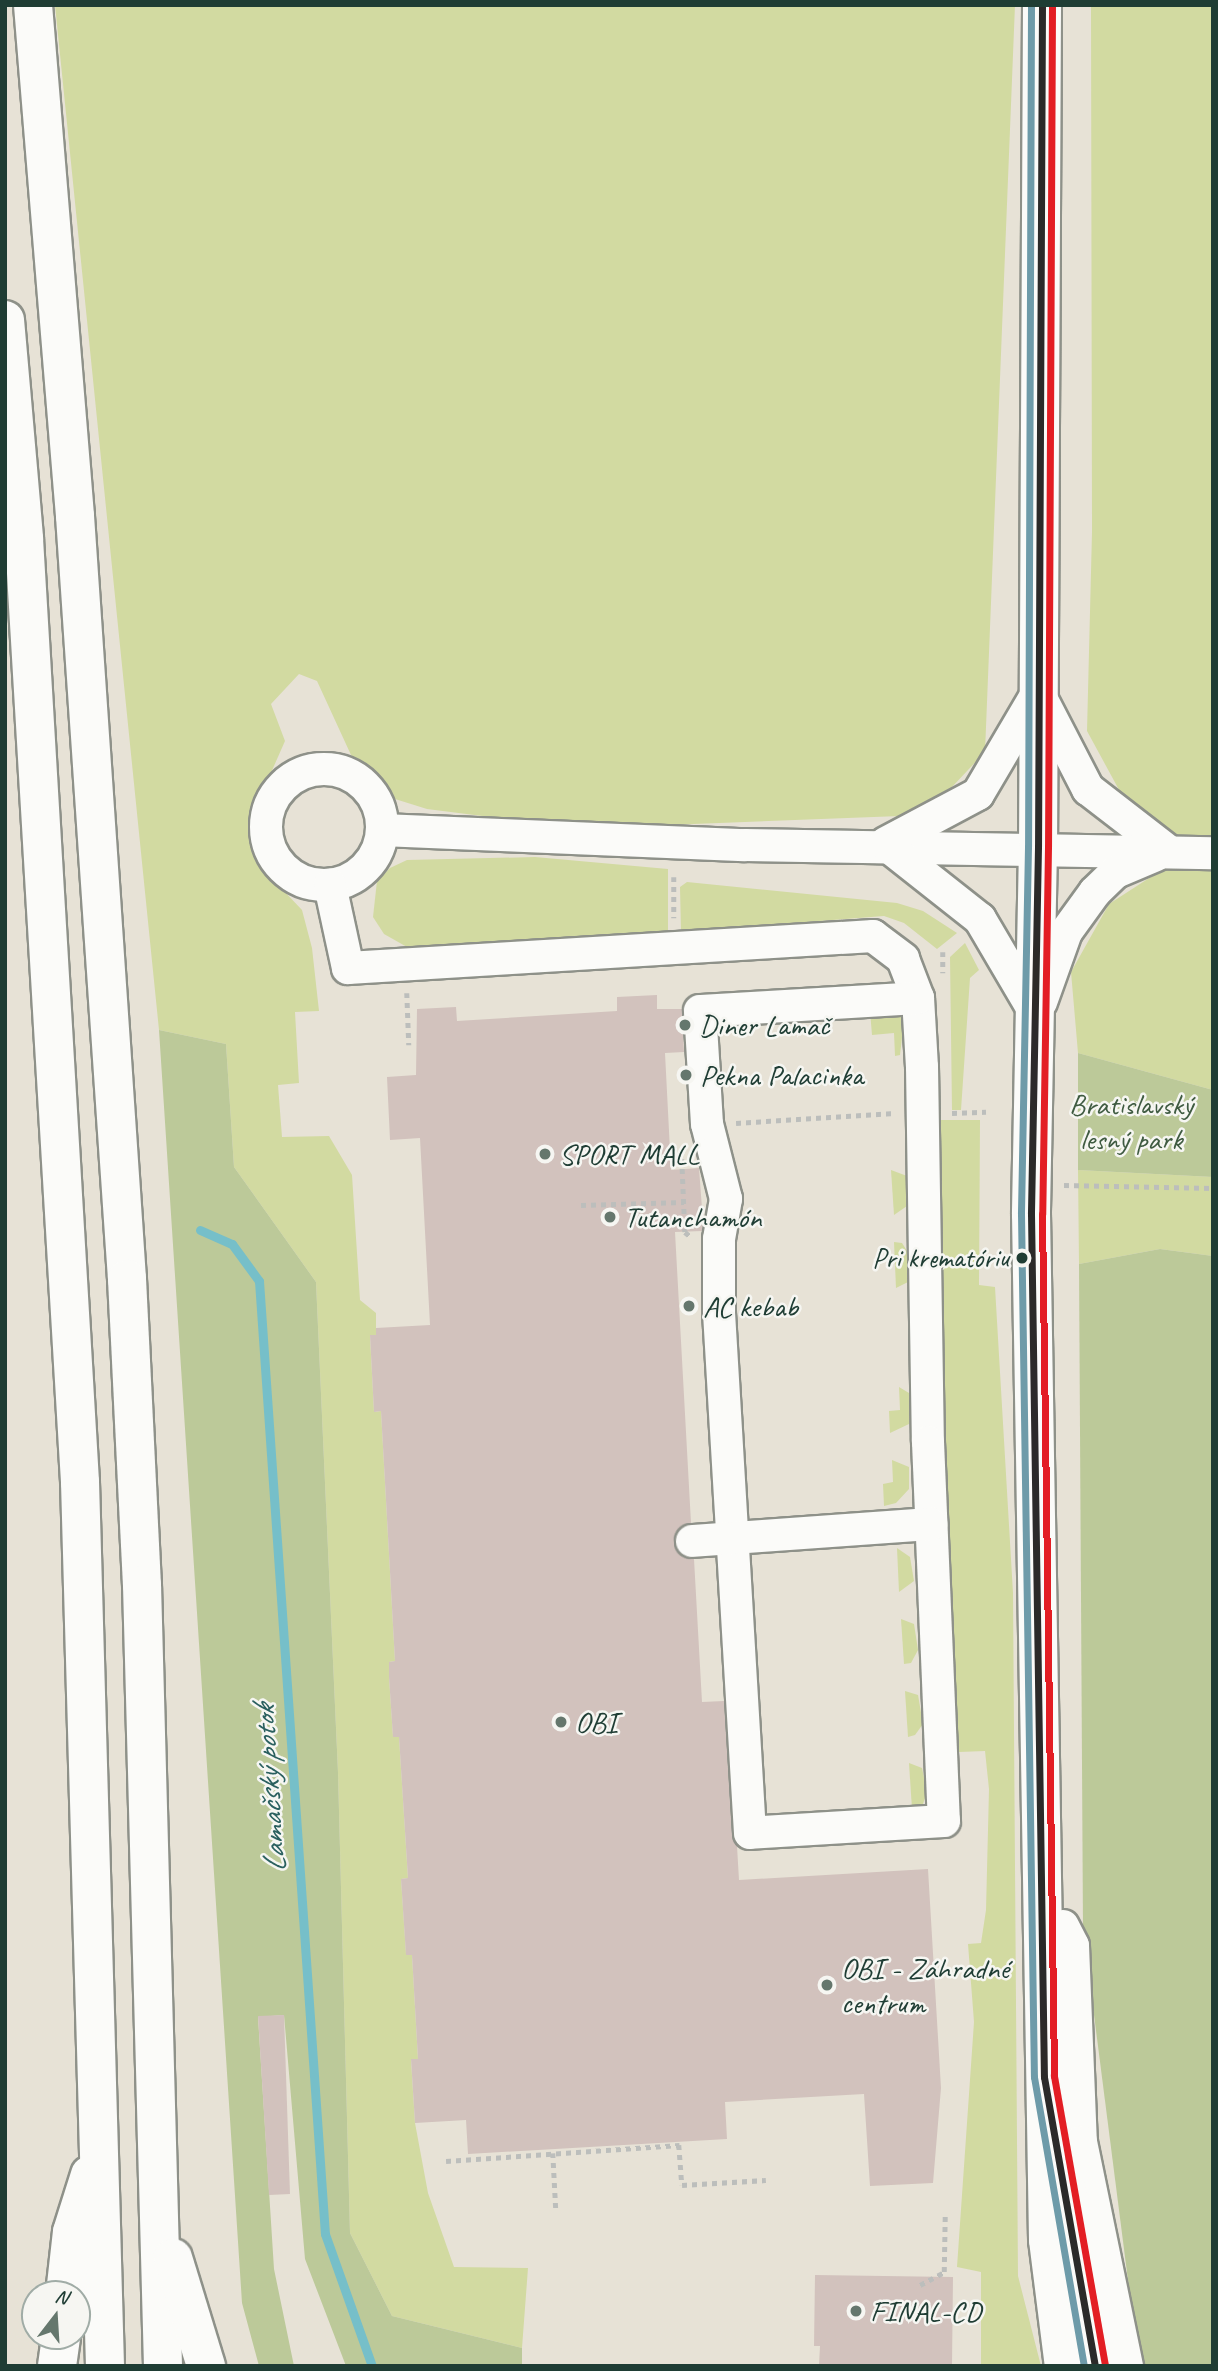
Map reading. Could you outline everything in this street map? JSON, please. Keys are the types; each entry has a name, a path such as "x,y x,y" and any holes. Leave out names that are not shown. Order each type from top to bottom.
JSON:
{"main road":[{"path":"33,5 76,530 127,1279 142,1585 163,2366"},
{"path":"1042,5 1038,847 1032,1185 1048,2240 1064,2366"},
{"path":"5,320 23,538 80,1482 105,2366"},
{"path":"1044,2077 1086,2290 1095,2366"},
{"path":"67,2280 72,2232 100,2146"},
{"path":"159,2212 206,2366"}],"lane":[{"path":"885,844 978,793 1038,692"},
{"path":"1038,692 1088,789 1167,850"},
{"path":"318,769 356,778 375,801 382,830 375,853 360,873 330,885 295,878 271,851 267,815 285,784 318,769"},
{"path":"382,830 746,845 885,844 1213,853"},
{"path":"885,844 980,919 1036,1014"},
{"path":"1036,1014 1066,932 1095,892 1116,872 1167,850"},
{"path":"330,885 348,968 873,936 903,959 918,998 931,1524 944,1821 750,1833 719,1313 719,1239 726,1199 707,1124 700,1011 918,998"},
{"path":"692,1541 931,1524"},
{"path":"1063,1927 1073,1946 1081,2142 1127,2366"}],"path":[{"path":"674,877 674,932"},
{"path":"944,1114 986,1112"},
{"path":"1032,1185 1213,1188"},
{"path":"581,1205 684,1202"},
{"path":"446,2161 679,2145 682,2185 766,2180"},
{"path":"553,2153 556,2211"},
{"path":"920,2285 944,2272 945,2214"}],"green space":[{"path":"55,5 1015,5 985,752 934,806 900,816 668,825 522,821 427,809 395,799 351,755 317,681 299,674 271,704 285,741 255,809 251,840 264,870 302,910 312,948 319,1011 295,1012 299,1083 278,1085 282,1137 329,1136 352,1175 360,1300 376,1313 376,1335 370,1336 374,1412 381,1411 395,1661 389,1662 389,1677 393,1737 399,1737 408,1878 401,1879 406,1954 412,1955 418,2059 411,2060 415,2123 428,2193 454,2267 528,2268 522,2348 392,2316 350,2233 338,1772 316,1282 234,1167 226,1044 159,1030"},
{"path":"1091,5 1213,5 1213,1090 1078,1053 1071,972 1109,904 1194,849 1124,799 1087,731 1092,532"},
{"path":"535,857 668,869 668,934 407,947 384,934 373,917 377,881 390,868 407,860"},
{"path":"687,882 897,903 923,911 957,933 937,949 904,923 884,916 681,932 680,887"},
{"path":"965,943 979,970 970,978 961,1110 952,1110 950,957"},
{"path":"870,1011 900,1014 904,1020 900,1055 895,1056 894,1033 872,1035"},
{"path":"159,1030 226,1044 234,1167 316,1282 338,1772 350,2233 392,2316 522,2348 522,2366 346,2366 305,2259 284,2015 258,2017 274,2269 294,2366 259,2366 242,2303"},
{"name":"Bratislavský lesný park","path":"1078,1053 1213,1090 1213,1177 1078,1170"},
{"path":"938,1120 980,1120 979,1285 995,1287 1013,1593 1018,2276 1041,2366 981,2366 981,2272 957,2267 974,2022 968,1944 981,1943 986,1910 989,1789 985,1751 959,1752 945,1581"},
{"path":"891,1170 907,1176 908,1188 907,1206 894,1215"},
{"path":"1078,1170 1213,1177 1213,1256 1160,1249 1079,1264"},
{"path":"894,1242 902,1243 909,1254 908,1282 896,1288"},
{"path":"1160,1249 1213,1256 1213,2366 1139,2366 1083,1929 1079,1264"},
{"path":"899,1387 909,1393 909,1424 890,1433 889,1411 900,1410"},
{"path":"892,1460 909,1467 909,1489 896,1503 884,1506 883,1484 893,1482"},
{"path":"897,1548 910,1557 914,1581 899,1592"},
{"path":"901,1619 914,1624 918,1650 911,1663 904,1664"},
{"path":"905,1691 918,1695 923,1724 915,1735 908,1737"},
{"path":"909,1763 922,1768 927,1792 923,1804 912,1809"}],"building":[{"path":"657,995 657,1009 682,1009 684,1052 665,1053 671,1170 699,1168 703,1222 702,1231 675,1232 691,1523 676,1532 674,1543 683,1557 694,1559 702,1702 724,1701 732,1834 737,1846 739,1880 928,1869 941,2088 933,2183 870,2186 864,2094 725,2102 727,2139 468,2154 466,2120 415,2123 411,2059 418,2059 412,1955 406,1955 401,1879 408,1878 399,1737 393,1737 389,1677 389,1662 395,1661 381,1411 374,1412 370,1335 376,1335 376,1328 430,1325 420,1138 390,1140 387,1077 416,1075 417,1009 456,1007 457,1021 617,1011 617,997"},
{"path":"284,2015 290,2194 269,2195 258,2016"},
{"path":"815,2275 953,2277 952,2366 819,2366 820,2346 814,2346"}],"waterway":[{"name":"Lamačský potok","path":"200,1230 232,1244 259,1281 325,2234 372,2366"}],"transit line":[{"path":"1031,5 1028,847 1021,1214 1034,2077 1084,2366"},
{"path":"1042,5 1038,847 1031,1214 1044,2077 1095,2366"},
{"path":"1052,5 1048,847 1042,1214 1054,2076 1105,2365"}],"place":[{"name":"Diner Lamač","path":"685,1025"},
{"name":"Pekna Palacinka","path":"686,1075"},
{"name":"SPORT MALL","path":"545,1154"},
{"name":"Tutanchamón","path":"610,1217"},
{"name":"Pri krematóriu","path":"1022,1258"},
{"name":"AC kebab","path":"689,1306"},
{"name":"OBI","path":"561,1722"},
{"name":"OBI - Záhradné centrum","path":"827,1985"},
{"name":"FINAL-CD","path":"856,2311"}]}
